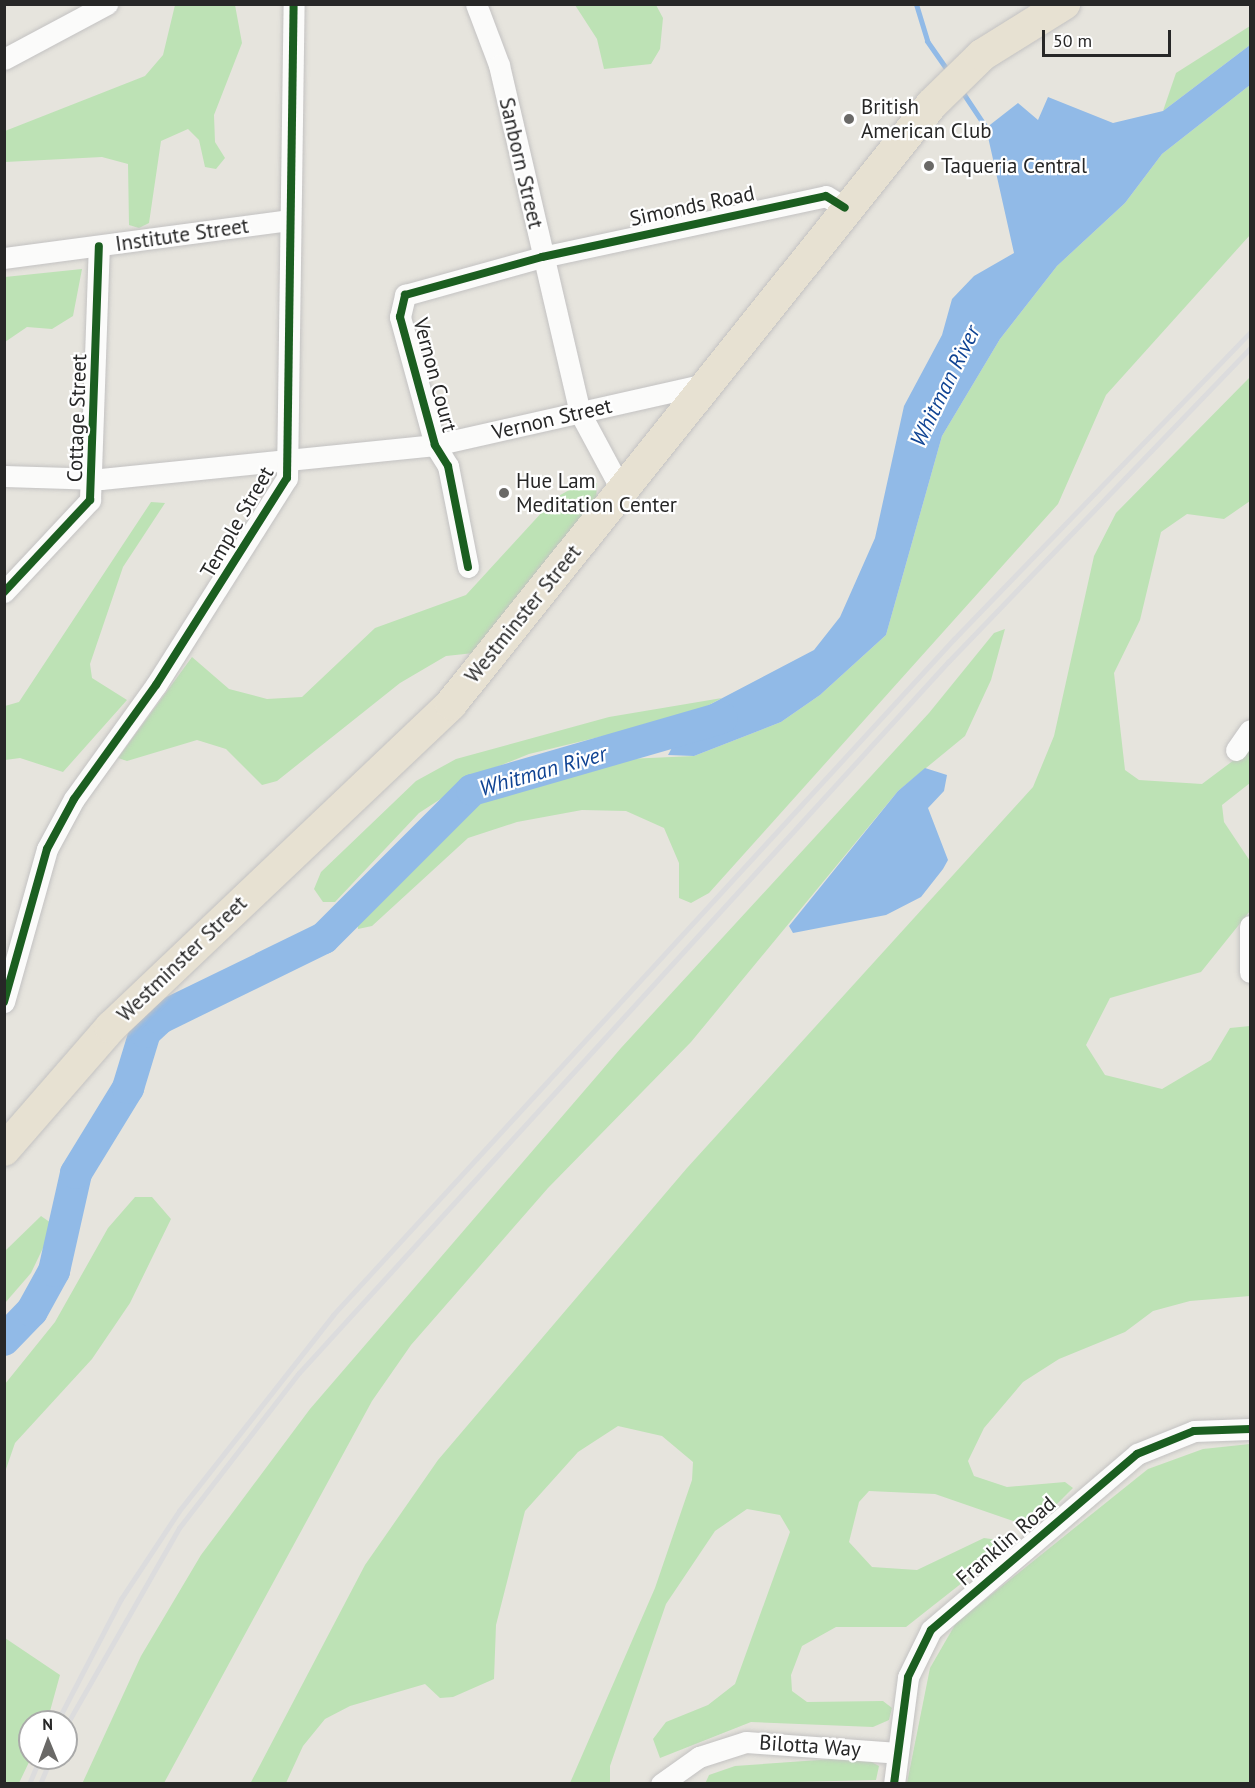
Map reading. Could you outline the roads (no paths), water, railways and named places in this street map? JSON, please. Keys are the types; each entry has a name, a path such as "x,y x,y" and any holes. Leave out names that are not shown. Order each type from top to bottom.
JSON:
{"highway":[{"name":"Westminster Street","path":"4,1150 111,1027 419,739 622,491 845,208 930,105 982,55 1064,4"}],"street":[{"path":"4,59 107,4"},
{"name":"Temple Street","path":"4,1002 47,849 74,799 265,519 290,464 287,220 294,4"},
{"name":"Sanborn Street","path":"476,4 499,65 580,413 622,491"},
{"name":"Simonds Road","path":"542,257 826,196 845,208"},
{"name":"Institute Street","path":"4,258 287,220"},
{"name":"Cottage Street","path":"4,592 78,519 90,500 94,479 99,246"},
{"name":"Vernon Court","path":"468,567 448,466 435,445 399,318 401,299 419,288 542,257"},
{"name":"Vernon Street","path":"4,476 94,479 290,464 435,445 705,384"},
{"path":"1236,750 1251,730"},
{"path":"1251,926 1251,972"},
{"name":"Franklin Road","path":"894,1784 910,1670 928,1634 1137,1454 1194,1431 1251,1429"},
{"name":"Bilotta Way","path":"661,1784 699,1756 746,1742 897,1753"}],"water":[{"path":"1250,45 1250,85 1162,154 1125,203 1057,266 1000,339 942,436 886,635 820,695 781,722 694,756 668,755 690,715 814,650 840,617 875,538 904,406 942,335 952,299 974,276 1014,253 986,128 1018,103 1038,120 1048,97 1113,123 1163,111"},
{"path":"925,768 947,775 944,791 928,808 948,860 921,897 886,915 793,933 789,926 898,791"}],"waterway":[{"path":"916,4 927,41 949,73"},
{"path":"961,90 989,132"},
{"name":"Whitman River","path":"4,1340 32,1311 54,1271 76,1173 128,1088 145,1032 160,1018 324,938 472,790 722,718"}],"railway":[{"path":"63,1710 121,1599 179,1511 333,1315 954,639 1250,332"},
{"path":"75,1710 179,1528 299,1373 948,662 1250,348"},
{"path":"29,1784 35,1770"},
{"path":"40,1784 46,1770"}],"place":[{"name":"British American Club","path":"849,119"},
{"name":"Taqueria Central","path":"929,166"},
{"name":"Hue Lam Meditation Center","path":"504,493"}]}
